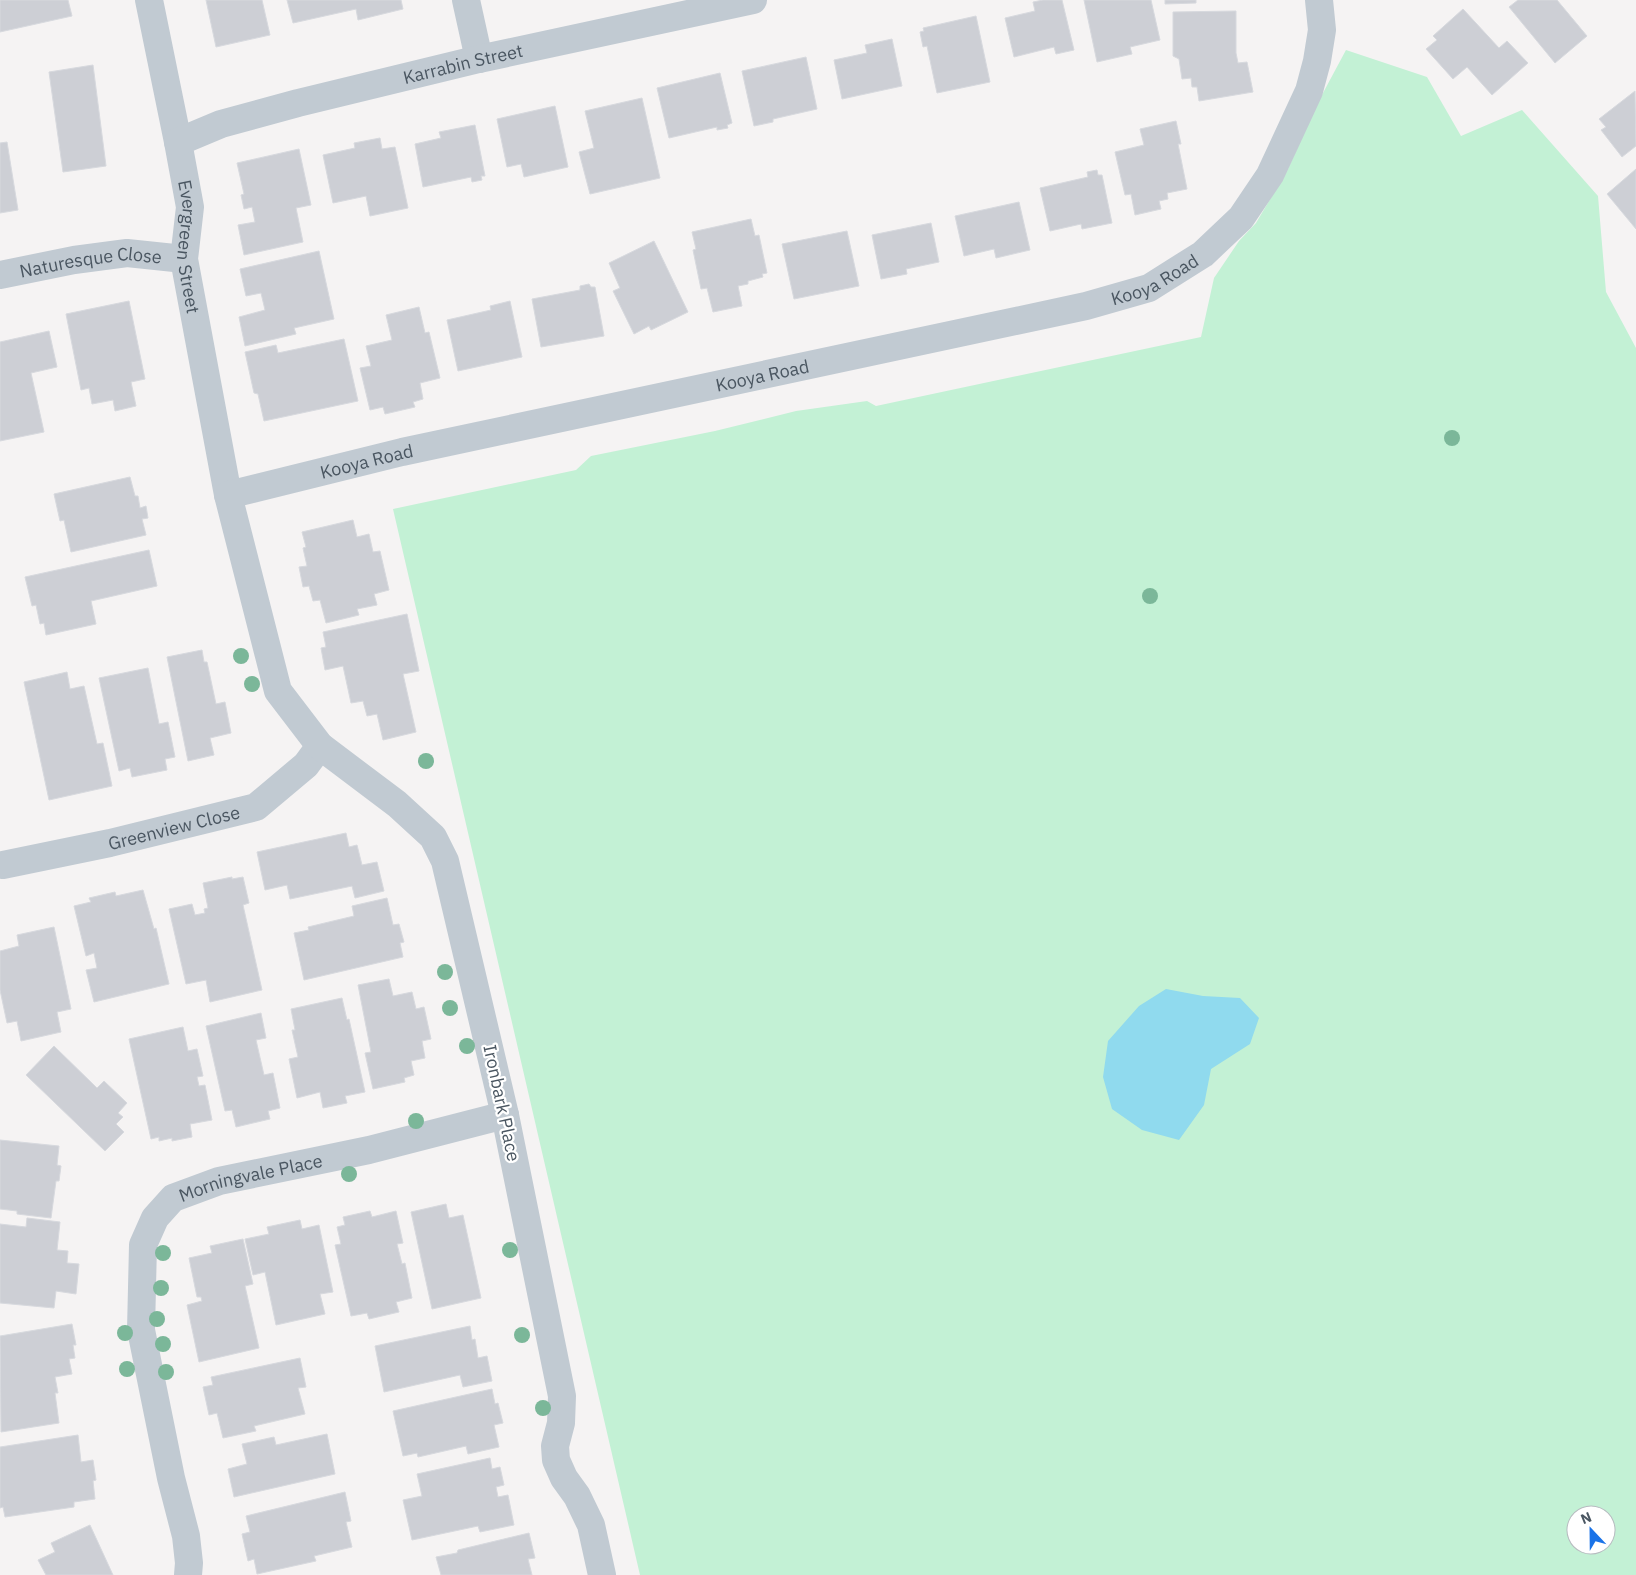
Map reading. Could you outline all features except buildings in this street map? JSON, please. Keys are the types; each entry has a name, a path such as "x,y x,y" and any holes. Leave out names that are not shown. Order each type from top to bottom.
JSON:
{"street":[{"name":"Evergreen Street","path":"149,0 190,207 184,259 228,495"},
{"path":"466,0 478,59"},
{"name":"Karrabin Street","path":"178,142 221,124 260,113 478,59 753,0"},
{"name":"Kooya Road","path":"228,495 402,452 1086,306 1149,288 1203,254 1241,218 1270,175 1309,91 1317,61 1322,30 1319,0"},
{"name":"Naturesque Close","path":"0,275 74,260 127,253 184,259"},
{"name":"Ironbark Place","path":"228,495 278,691 320,746 397,804 433,838 445,861 505,1114 562,1396 561,1423 555,1446 556,1460 591,1525 602,1575"},
{"name":"Greenview Close","path":"3,865 110,843 256,807 306,765 320,746"},
{"name":"Morningvale Place","path":"188,1575 189,1563 186,1536 171,1478 141,1330 143,1245 155,1218 173,1198 219,1181 369,1150 505,1114"}],"green space":[{"path":"1346,50 1427,77 1461,136 1522,110 1598,196 1606,292 1636,348 1636,1575 640,1575 393,509 576,470 591,456 715,431 796,411 867,401 876,406 1201,337 1214,278 1239,241 1256,223 1288,169 1316,106"}],"water":[{"path":"1166,989 1203,996 1240,998 1259,1018 1250,1044 1211,1069 1204,1105 1179,1140 1142,1130 1112,1109 1103,1077 1108,1041 1139,1006"}]}
